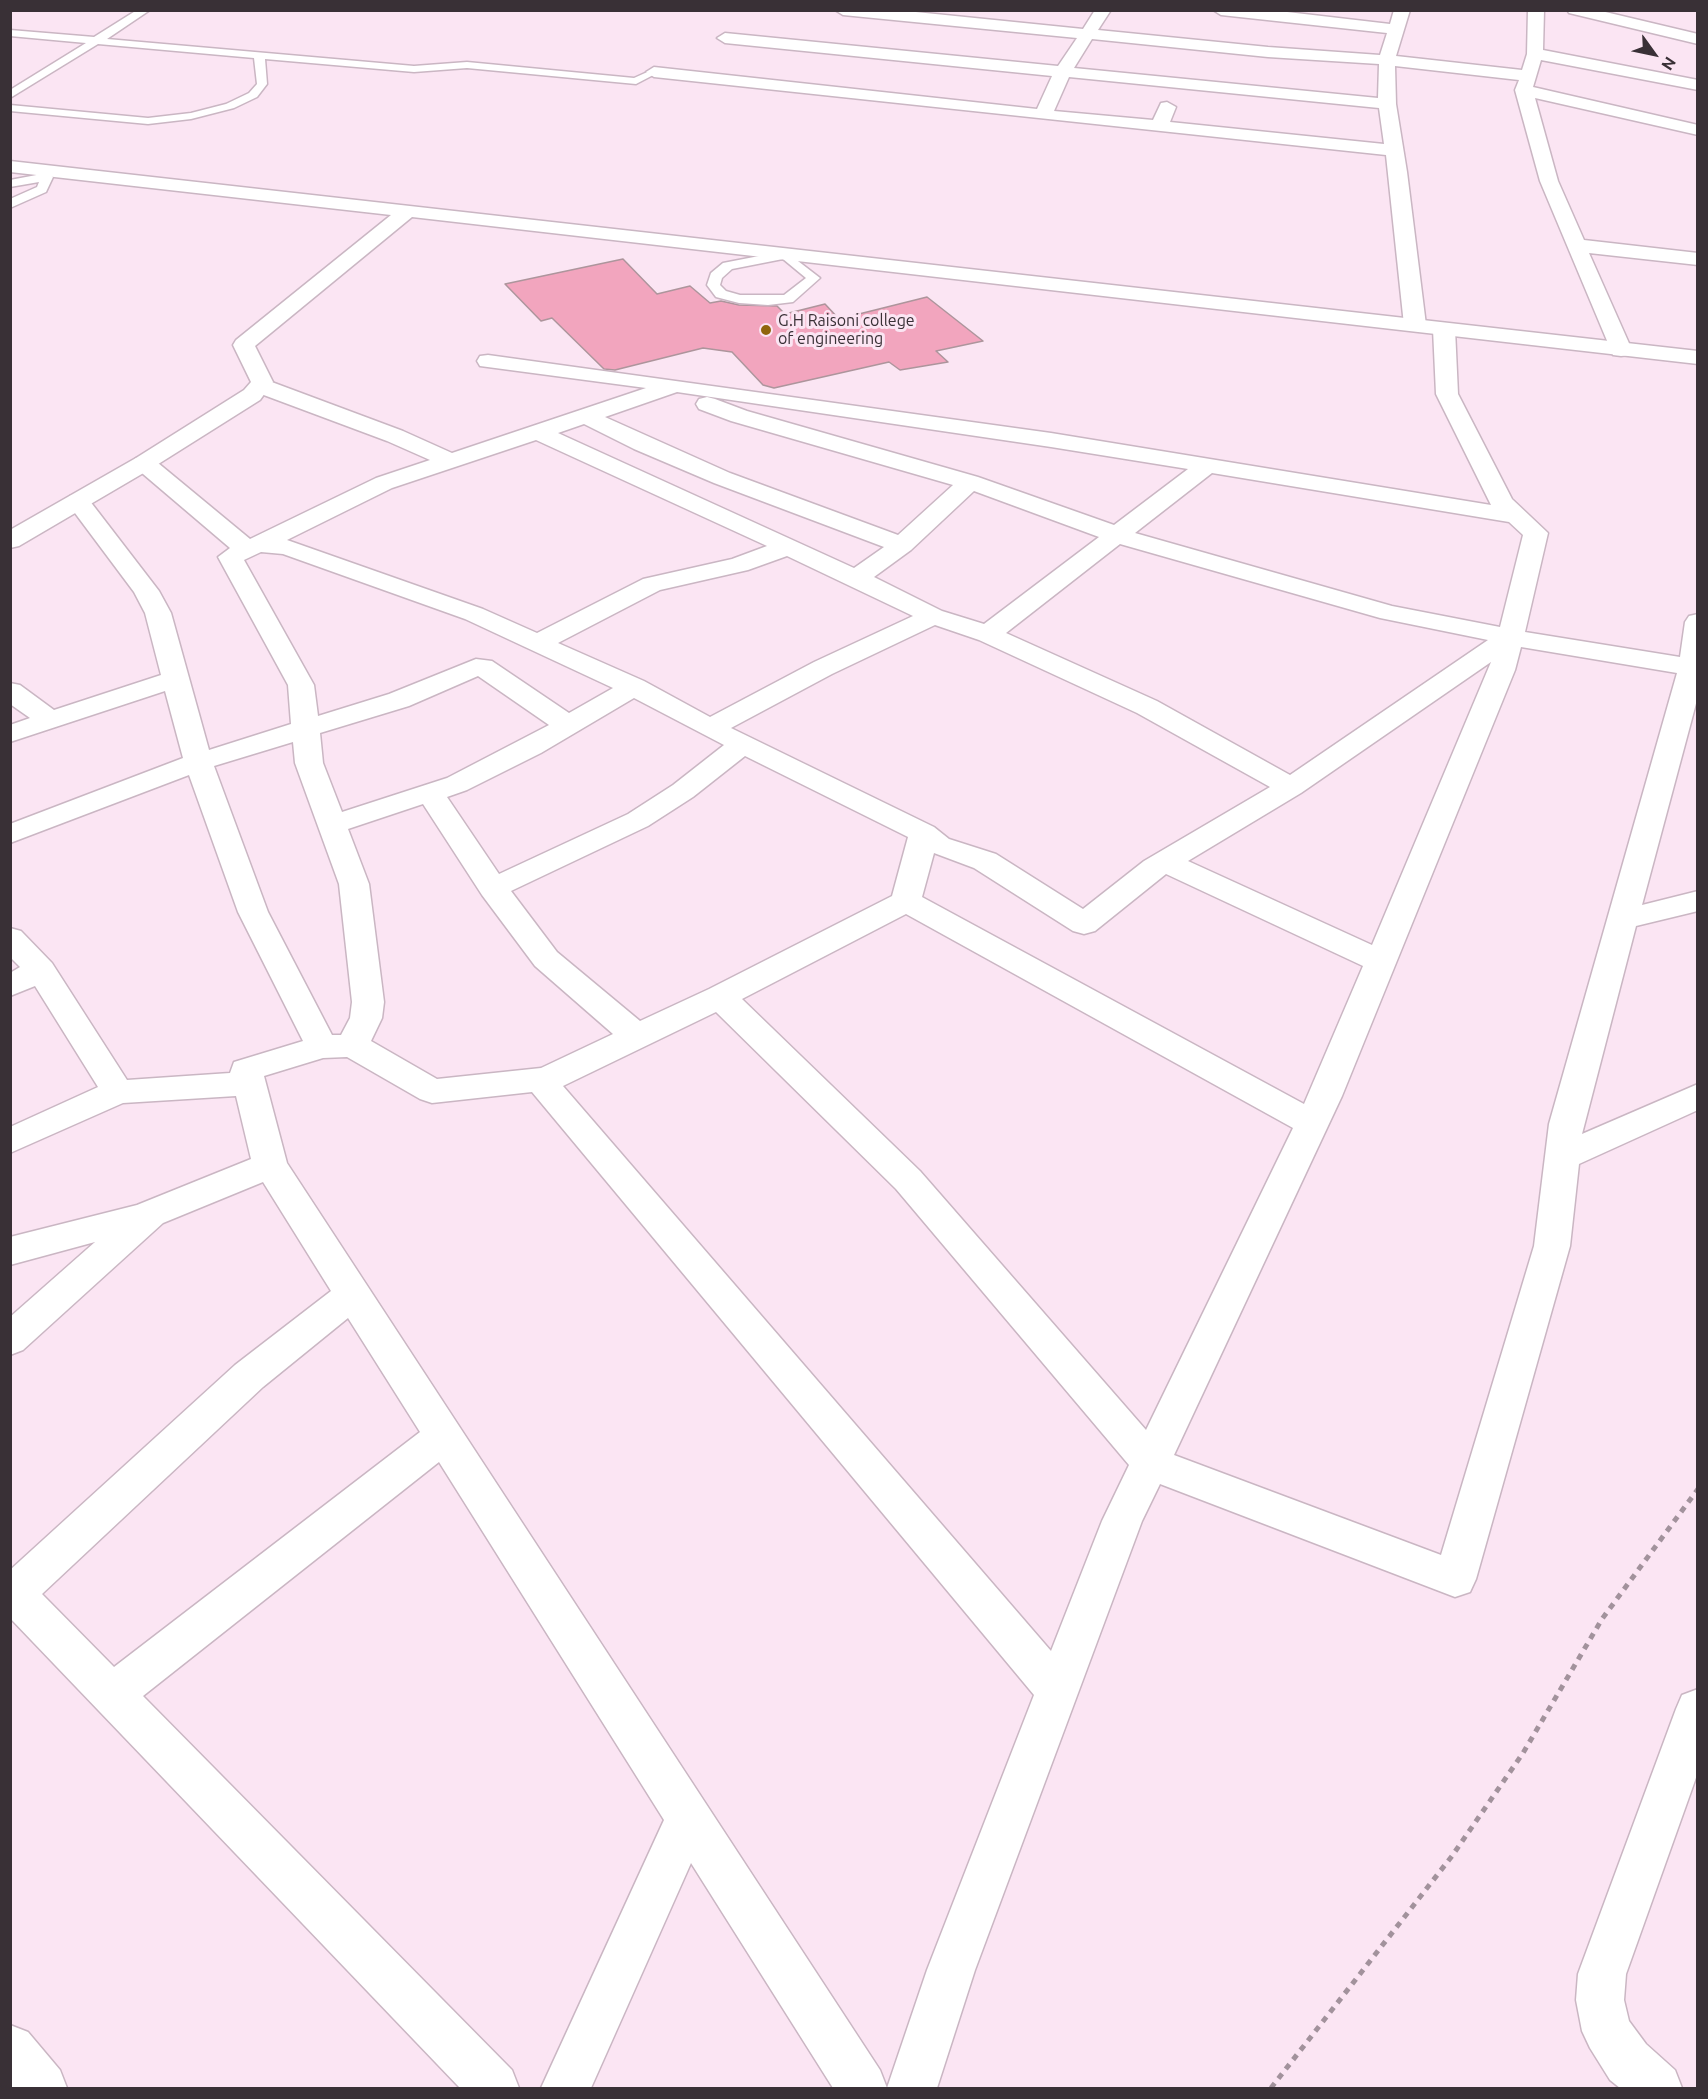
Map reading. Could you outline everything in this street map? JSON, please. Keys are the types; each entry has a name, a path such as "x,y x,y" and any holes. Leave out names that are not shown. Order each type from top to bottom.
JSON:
{"street":[{"path":"843,10 1268,52 1387,60 1526,83 1698,130"},
{"path":"1043,115 1062,71 1103,10"},
{"path":"1221,10 1396,28"},
{"path":"912,2088 951,1970 1122,1521 1312,1123 1502,670 1536,533 1502,503 1447,394 1430,327 1394,150 1387,104 1387,60 1402,10"},
{"path":"1536,10 1534,54 1526,83 1549,181 1621,350"},
{"path":"1575,10 1691,38"},
{"path":"725,38 1387,104"},
{"path":"1639,72 1662,54 1691,38"},
{"path":"1250,90 1268,52"},
{"path":"1534,54 1639,72 1698,85"},
{"path":"654,72 1043,115 1394,150"},
{"path":"1160,126 1175,82"},
{"path":"10,166 52,174 1698,358"},
{"path":"10,541 144,463 252,395 262,382 244,345 407,212"},
{"path":"1575,245 1698,259"},
{"path":"488,361 1208,465 1517,516"},
{"path":"261,386 451,461"},
{"path":"862,2088 270,1165 246,1070 337,1046 366,1018 368,1002 354,884 309,763 301,686 230,557 384,483 673,387 739,416 970,482 1114,536 1389,613 1510,637 1695,668"},
{"path":"586,416 642,444 722,478 902,545"},
{"path":"538,432 933,616 988,634 1147,707 1291,787"},
{"path":"144,463 252,547 287,547 474,614 634,687 710,728 924,833 939,845 985,861 1084,924 1165,862 1291,787 1510,637"},
{"path":"988,634 1208,465"},
{"path":"856,579 902,545 970,482"},
{"path":"78,501 146,591 158,613 198,762 252,912 337,1046 432,1091 548,1079 720,997 906,902 924,833"},
{"path":"537,643 652,584 740,565 788,547"},
{"path":"710,728 823,668 933,616"},
{"path":"720,997 908,1180 1151,1463 1455,1579 1552,1246 1566,1124 1695,668 1698,622"},
{"path":"10,834 198,762 399,700 480,666 569,726"},
{"path":"10,734 176,679"},
{"path":"332,825 430,794 486,770 569,726 634,687"},
{"path":"10,691 50,720"},
{"path":"494,888 638,820 683,791 743,744"},
{"path":"430,794 546,959 636,1036"},
{"path":"1165,862 1381,962"},
{"path":"906,902 1312,1123"},
{"path":"1622,920 1698,902"},
{"path":"10,938 41,970 118,1092"},
{"path":"10,986 41,970"},
{"path":"548,1079 548,1090 1058,1691"},
{"path":"10,1141 118,1092 249,1084"},
{"path":"1562,1158 1698,1096"},
{"path":"10,1251 150,1214 270,1165"},
{"path":"10,1340 150,1214"},
{"path":"353,1294 249,1376 13,1595 494,2088"},
{"path":"112,1695 444,1436"},
{"path":"1658,2088 1628,2062 1607,2031 1600,2000 1602,1974 1698,1709"},
{"path":"566,2088 688,1819"},
{"path":"10,2050 42,2088"}],"lane":[{"path":"10,95 145,10"},
{"path":"10,33 414,69 467,64 636,81 654,72"},
{"path":"10,108 148,122 191,116 230,106 253,95 262,84 259,56"},
{"path":"10,184 52,174"},
{"path":"10,204 42,189 52,174"},
{"path":"785,255 814,278 788,298 768,301 739,299 721,294 713,285 716,276 729,266 785,255"}],"path":[{"path":"1271,2088 1452,1856 1523,1754 1602,1619 1698,1489"}],"building":[{"name":"G.H Raisoni college of engineering","path":"623,259 657,294 690,286 710,303 721,301 739,305 777,306 785,314 825,304 839,319 927,297 983,341 936,351 948,362 900,370 889,362 774,388 763,385 732,352 703,348 615,370 604,369 552,318 541,321 505,284"}],"place":[{"name":"G.H Raisoni college of engineering","path":"766,330"}]}
